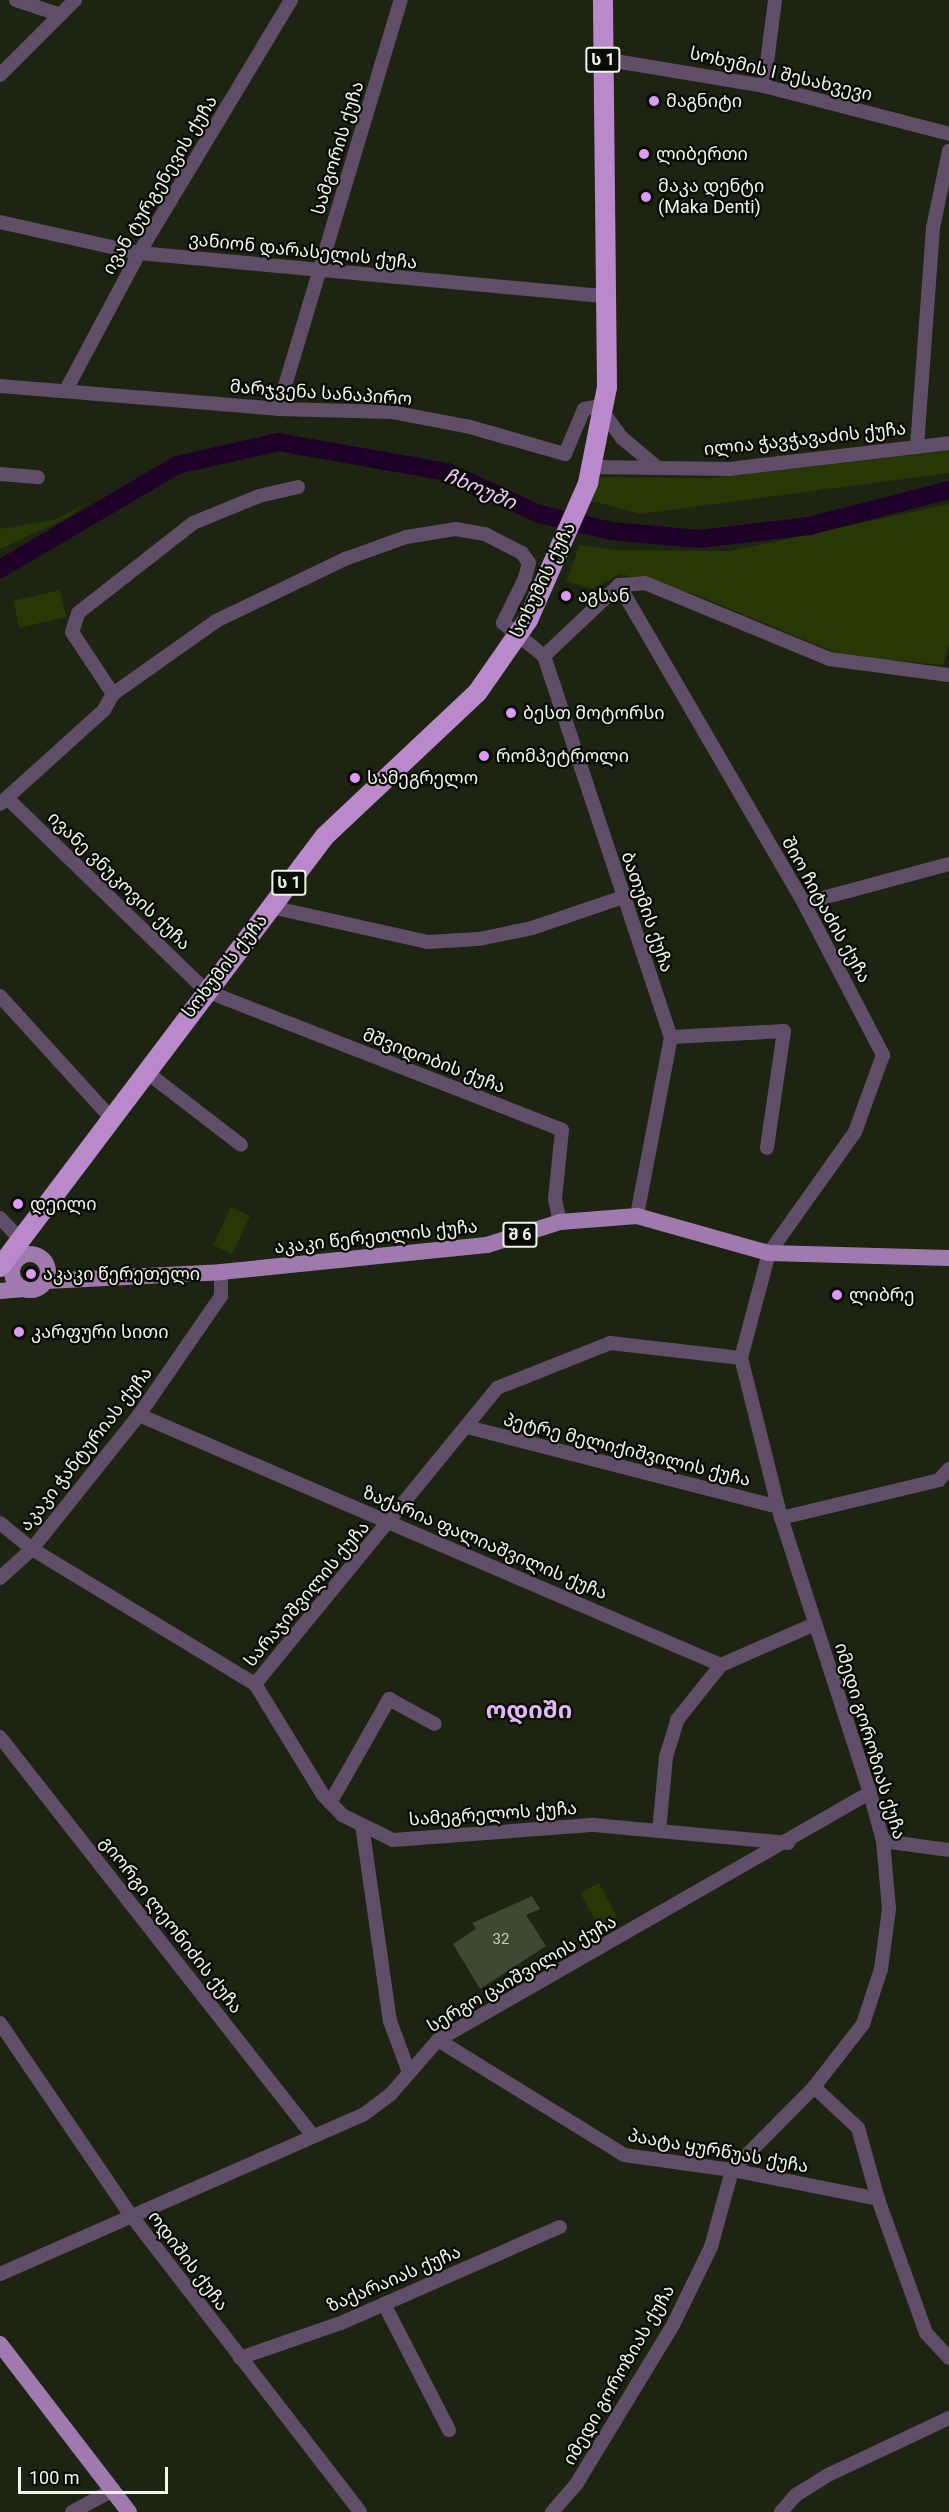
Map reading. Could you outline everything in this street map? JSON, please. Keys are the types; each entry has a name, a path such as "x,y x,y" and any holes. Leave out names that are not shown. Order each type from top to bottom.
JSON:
{"highway":[{"name":"სოხუმის ქუჩა","path":"6,1265 25,1234 112,1120 145,1071 325,836 477,693 523,628 590,475 604,409 603,0"}],"main road":[{"name":"აკაკი წერეთლის ქუჩა","path":"87,1279 221,1272 487,1245 560,1222 637,1216 769,1253 949,1258"},
{"name":"შ 6","path":"25,1234 41,1258 63,1271 87,1279"},
{"name":"შ 6","path":"25,1234 45,1256 63,1271"},
{"path":"24,1289 6,1265 17,1258 41,1258 46,1281"},
{"name":"შ 6","path":"0,1291 40,1287 46,1281 87,1279"},
{"path":"0,2344 129,2512"}],"street":[{"path":"16,0 61,15"},
{"path":"0,75 75,0"},
{"name":"ივან ტურგენევის ქუჩა","path":"66,390 139,253 291,0"},
{"name":"სამგორის ქუჩა","path":"278,409 401,0"},
{"path":"764,86 775,0"},
{"name":"სოხუმის I შესახვევი","path":"603,59 764,86 949,134"},
{"path":"917,446 933,228 949,151"},
{"name":"ვანიონ დარასელის ქუჩა","path":"0,222 139,253 605,296"},
{"name":"მარჯვენა სანაპირო","path":"0,386 278,409 392,412 470,427 565,454 584,409 604,409"},
{"path":"604,409 622,438 658,468"},
{"name":"ილია ჭავჭავაძის ქუჩა","path":"590,475 658,468 729,469 949,443"},
{"path":"0,474 38,477"},
{"path":"113,694 72,632 78,613 193,523 259,496 298,487"},
{"path":"3,801 104,710 113,694 216,621 356,555 406,537 456,529 485,534 522,553 529,563 516,601 503,623 523,628 544,656 619,585 645,583 829,659 949,675"},
{"name":"შიო ჩიტაძის ქუჩა","path":"619,585 804,903 883,1055 855,1132 769,1253"},
{"name":"ბათუმის ქუჩა","path":"544,656 671,1037 637,1216"},
{"name":"ივანე ვნუკოვის ქუჩა","path":"3,801 206,991"},
{"path":"804,903 949,864"},
{"path":"271,907 427,942 478,939 532,928 623,897"},
{"name":"მშვიდობის ქუჩა","path":"206,991 562,1130 555,1199 560,1222"},
{"path":"0,996 112,1120"},
{"path":"671,1037 784,1031 767,1148"},
{"path":"145,1071 241,1145"},
{"path":"0,1218 25,1234"},
{"name":"იმედი გოროზიას ქუჩა","path":"552,2512 577,2483 674,2325 711,2247 732,2170 814,2087 863,2024 881,1969 889,1909 883,1841 870,1793 780,1513 741,1358 769,1253"},
{"name":"აკაკი ჭანტურიას ქუჩა","path":"0,1578 32,1549 139,1416 221,1296 221,1272"},
{"name":"სარაჯიშვილის ქუჩა","path":"255,1684 392,1521 497,1388 610,1343 741,1358"},
{"name":"ზაქარია ფალიაშვილის ქუჩა","path":"139,1416 392,1521 722,1665"},
{"name":"პეტრე მელიქიშვილის ქუჩა","path":"467,1427 780,1513"},
{"path":"780,1513 946,1480"},
{"name":"სამეგრელოს ქუჩა","path":"0,1523 32,1549 255,1684 330,1803 362,1825 393,1840 594,1825 788,1843"},
{"path":"659,1831 666,1758 677,1720 722,1665 815,1624"},
{"path":"330,1803 389,1699 435,1724"},
{"name":"გიორგი ლეონიძის ქუჩა","path":"0,1737 313,2136"},
{"name":"სერგო ცაიშვილის ქუჩა","path":"0,2274 130,2214 363,2115 390,2095 408,2070 438,2040 788,1843 870,1793"},
{"path":"362,1825 390,2021 408,2070"},
{"path":"883,1841 949,1850"},
{"name":"ოდიშის ქუჩა","path":"0,2023 130,2214 360,2512"},
{"name":"პაატა ყურწუას ქუჩა","path":"438,2040 624,2155 732,2170 878,2199"},
{"path":"814,2087 858,2128 878,2199 926,2333 949,2358"},
{"name":"ზაქარაიას ქუჩა","path":"240,2358 384,2304 560,2227"},
{"path":"384,2304 449,2430"},
{"path":"781,2512 796,2495 828,2475 949,2418"},
{"path":"72,2512 113,2490"}],"green space":[{"path":"949,451 949,473 640,514 592,501 599,477 711,478"},
{"path":"88,502 69,517 0,549 0,529 54,520"},
{"path":"949,504 949,644 943,665 844,656 694,594 620,574 593,589 566,581 580,545 614,550 730,551"},
{"path":"60,590 66,617 20,628 13,601"},
{"path":"231,1207 250,1216 232,1254 213,1245"},
{"path":"599,1883 617,1917 598,1926 580,1893"}],"building":[{"path":"532,1896 540,1909 526,1915 546,1946 480,1989 453,1944 476,1929 472,1923"}],"waterway":[{"name":"ჩხოუში","path":"0,569 177,465 278,442 447,472 539,514 611,531 699,539 809,526 949,490"}],"place":[{"name":"მაგნიტი","path":"654,101"},
{"name":"ლიბერთი","path":"644,154"},
{"name":"მაკა დენტი (Maka Denti)","path":"646,197"},
{"name":"აგსან","path":"566,596"},
{"name":"ბესთ მოტორსი","path":"511,713"},
{"name":"რომპეტროლი","path":"484,756"},
{"name":"სამეგრელო","path":"355,778"},
{"name":"დეილი","path":"18,1204"},
{"name":"აკაკი წერეთელი","path":"31,1274"},
{"name":"ლიბრე","path":"837,1295"},
{"name":"კარფური სითი","path":"19,1332"}],"district":[{"name":"ოდიში","path":"529,1711"}]}
